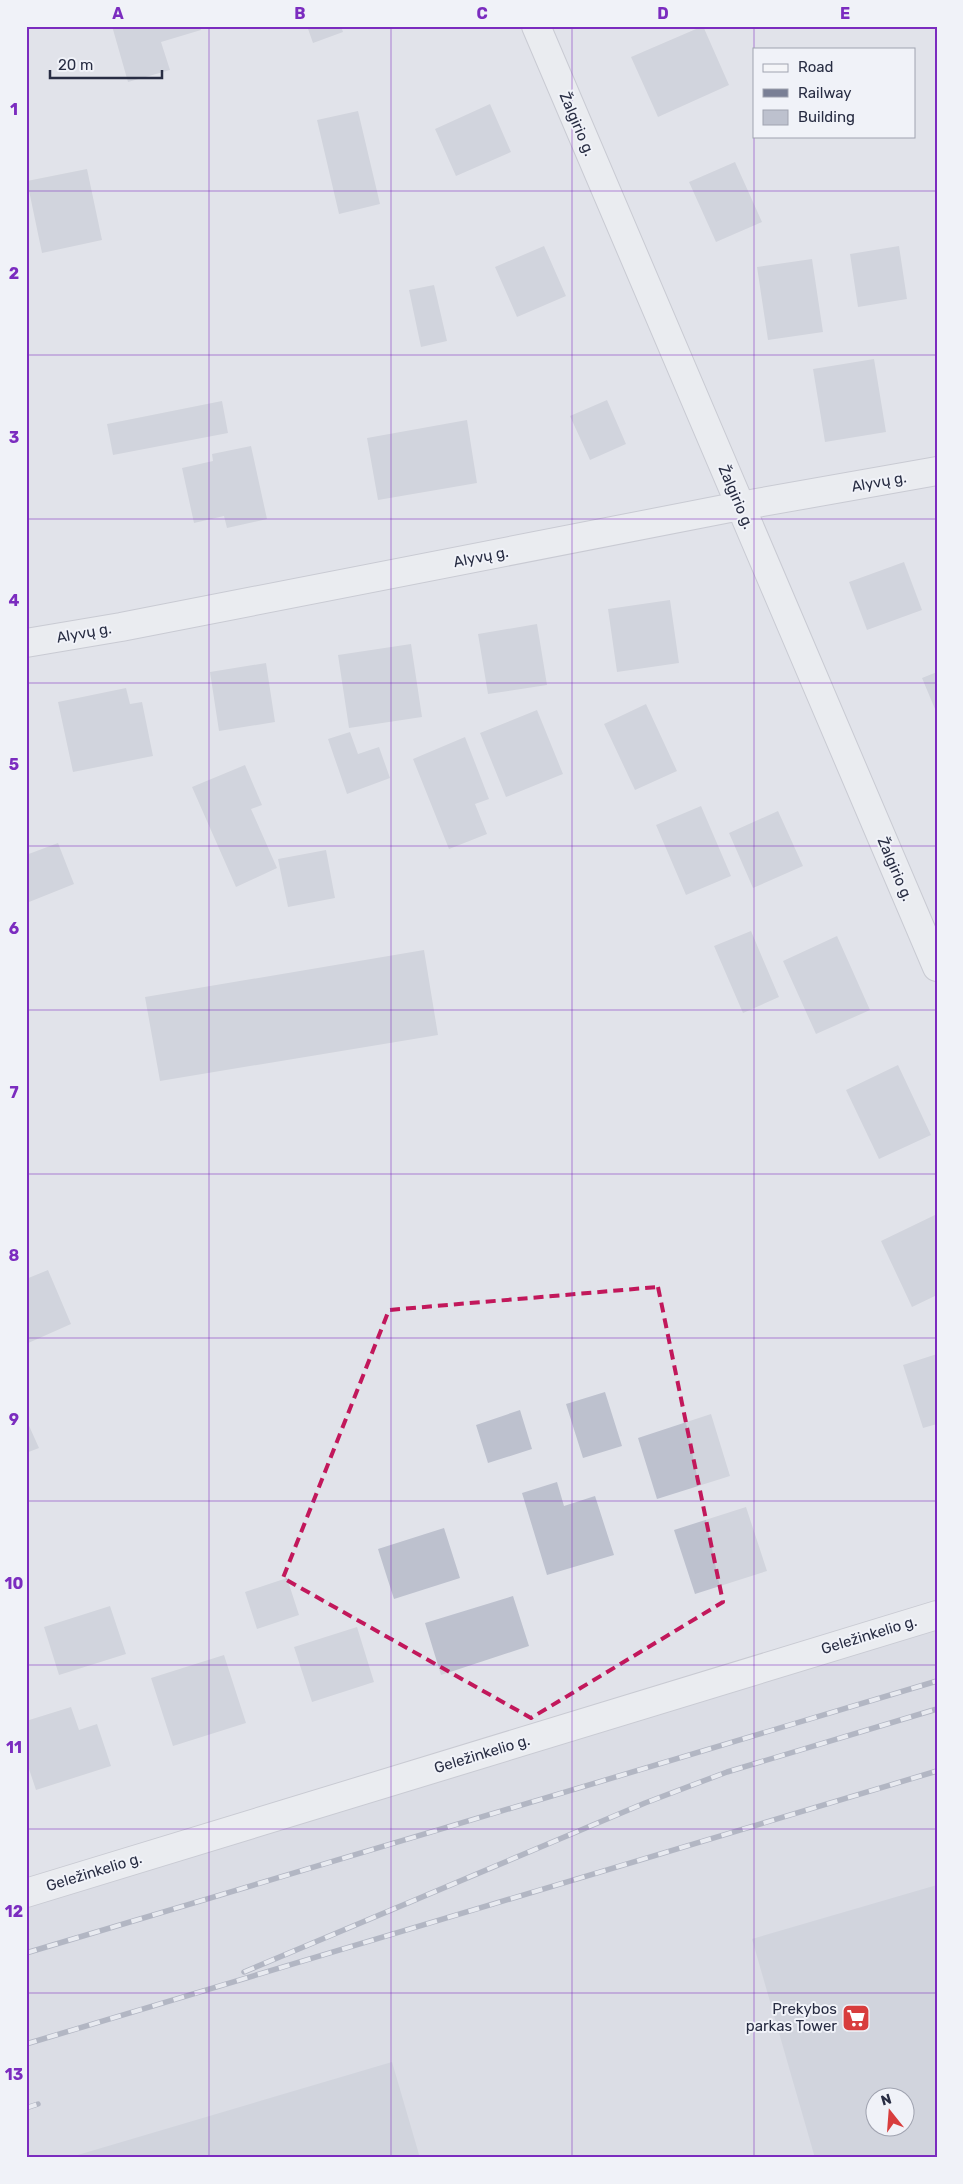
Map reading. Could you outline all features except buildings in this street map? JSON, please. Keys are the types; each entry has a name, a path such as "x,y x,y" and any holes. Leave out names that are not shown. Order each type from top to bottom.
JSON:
{"street":[{"name":"Žalgirio g.","path":"536,26 937,967"},
{"name":"Alyvų g.","path":"26,643 121,627 740,506 937,472"},
{"name":"Geležinkelio g.","path":"26,1893 937,1615"}],"highlighted area":[{"path":"658,1287 723,1602 531,1718 283,1578 389,1310"}],"shaded area":[{"path":"937,1627 937,2158 26,2158 26,1902"}],"railway":[{"path":"26,1953 937,1681"},
{"path":"244,1972 645,1803 727,1772 937,1709"},
{"path":"26,2044 937,1771"},
{"path":"26,2108 38,2104"}],"place":[{"name":"Prekybos parkas Tower","path":"856,2018"}]}
